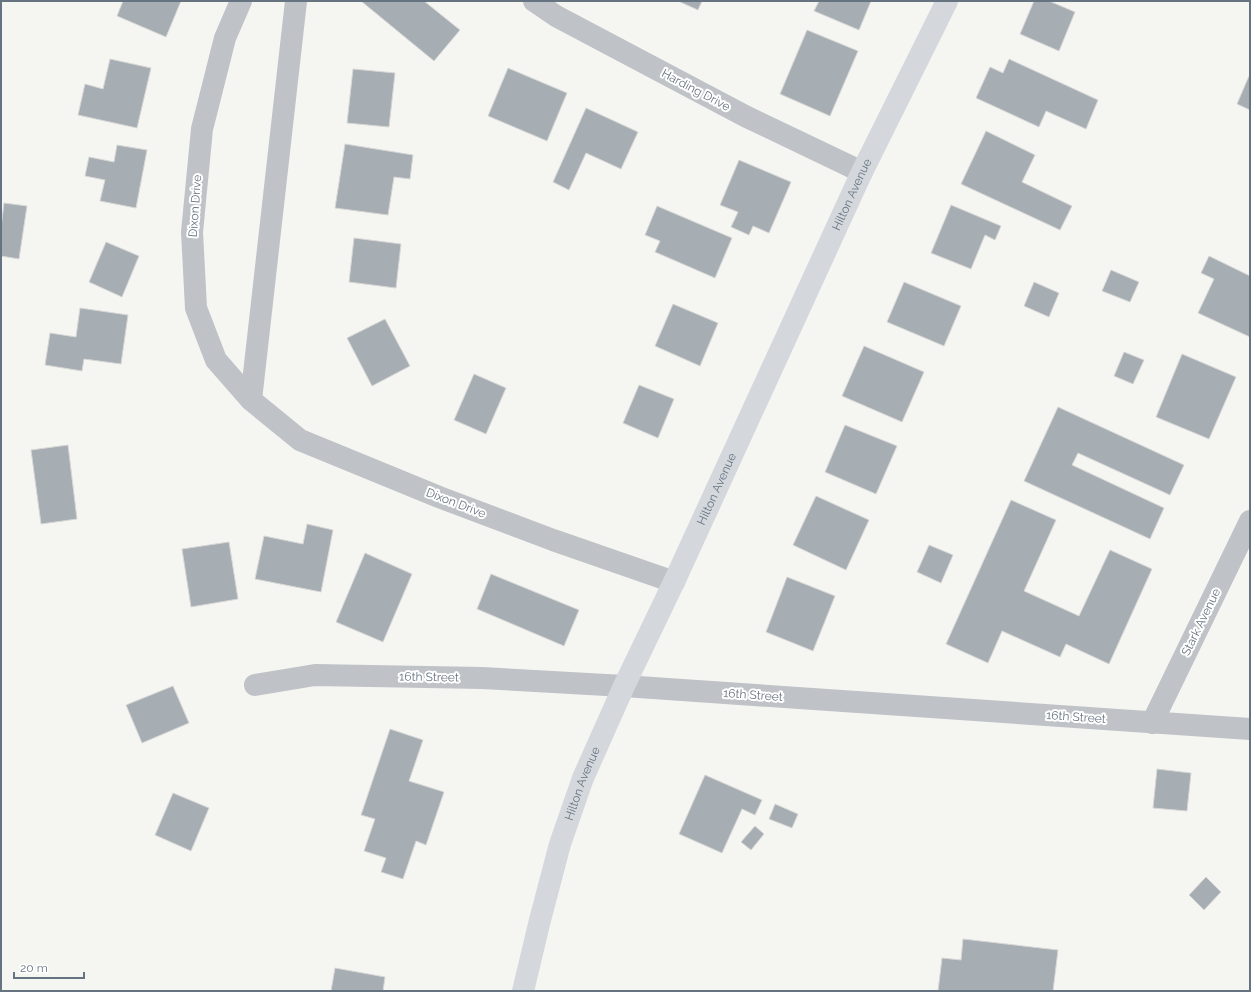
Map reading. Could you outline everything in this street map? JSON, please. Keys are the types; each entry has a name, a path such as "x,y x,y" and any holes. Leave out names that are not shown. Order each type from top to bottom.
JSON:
{"street":[{"name":"Dixon Drive","path":"240,1 225,38 202,129 192,232 196,308 216,360 251,400 300,440 439,497 553,540 674,582"},
{"path":"251,400 296,1"},
{"name":"Harding Drive","path":"534,1 556,16 745,116 862,172"},
{"name":"Hilton Avenue","path":"523,991 560,844 583,778 624,686 674,582 862,172 947,1"},
{"name":"Stark Avenue","path":"1152,723 1250,521"},
{"name":"16th Street","path":"255,685 315,675 482,678 624,686 1250,729"}],"building":[{"path":"123,1 181,1 166,37 117,16"},
{"path":"361,1 424,1 460,30 434,61"},
{"path":"678,1 702,1 698,10"},
{"path":"819,1 871,1 859,30 814,11"},
{"path":"1034,1 1049,1 1075,12 1059,51 1020,34"},
{"path":"807,30 858,51 830,116 780,94"},
{"path":"110,59 151,68 137,128 78,115 85,84 103,89"},
{"path":"1009,59 1098,100 1086,129 1046,111 1039,127 976,98 990,67 1003,73"},
{"path":"508,68 567,93 547,141 488,116"},
{"path":"353,69 395,73 389,127 347,123"},
{"path":"1250,76 1250,110 1237,104"},
{"path":"586,108 638,132 621,169 586,153 569,190 553,182"},
{"path":"986,131 1035,155 1022,182 1072,206 1060,230 961,184"},
{"path":"345,144 413,155 410,179 394,177 388,215 335,208"},
{"path":"117,145 147,150 136,208 100,201 105,180 85,176 89,157 114,162"},
{"path":"739,160 791,182 769,233 753,226 749,235 731,227 738,212 720,205"},
{"path":"4,203 27,206 19,259 1,256 1,228"},
{"path":"951,205 1001,226 995,240 985,235 971,269 931,253"},
{"path":"657,206 732,238 715,278 655,252 660,241 645,235"},
{"path":"354,238 401,244 396,288 349,282"},
{"path":"106,242 139,256 122,297 89,282"},
{"path":"1209,256 1250,276 1250,337 1198,313 1214,279 1201,273"},
{"path":"1111,270 1139,282 1130,302 1102,291"},
{"path":"904,282 961,306 944,346 887,322"},
{"path":"1034,282 1059,293 1049,317 1024,306"},
{"path":"673,304 718,323 700,366 655,346"},
{"path":"80,308 128,315 121,364 84,359 82,371 45,365 50,333 76,337"},
{"path":"385,319 410,366 372,386 347,338"},
{"path":"864,346 924,372 902,422 842,396"},
{"path":"1124,352 1144,360 1133,384 1114,376"},
{"path":"1182,354 1236,377 1209,439 1156,417"},
{"path":"474,374 506,388 486,434 454,420"},
{"path":"639,385 674,399 658,438 623,423"},
{"path":"1058,407 1184,465 1170,495 1078,453 1072,465 1164,508 1150,539 1024,481"},
{"path":"845,425 897,446 876,494 825,472"},
{"path":"68,445 77,519 41,524 31,450"},
{"path":"816,496 869,520 846,570 793,545"},
{"path":"1011,500 1056,520 1024,591 1079,616 1110,550 1152,569 1109,664 1066,644 1060,657 1002,631 988,663 946,644"},
{"path":"307,524 333,530 321,592 255,579 264,536 303,544"},
{"path":"229,542 238,599 191,607 182,549"},
{"path":"929,545 953,555 941,583 917,572"},
{"path":"365,553 412,574 383,642 336,622"},
{"path":"491,574 579,610 564,646 477,609"},
{"path":"787,577 835,596 813,651 766,632"},
{"path":"173,686 189,723 142,743 126,705"},
{"path":"390,729 423,740 409,781 444,792 426,845 416,841 403,879 381,872 386,858 364,851 375,819 361,815"},
{"path":"1157,769 1191,773 1187,811 1153,808"},
{"path":"705,775 762,800 755,815 742,809 722,853 679,834"},
{"path":"173,793 209,808 191,851 155,835"},
{"path":"775,804 798,814 792,828 769,819"},
{"path":"755,826 764,834 751,850 741,842"},
{"path":"1206,877 1221,892 1204,910 1189,895"},
{"path":"963,939 1058,950 1053,991 938,991 942,958 961,960"},
{"path":"335,968 385,977 383,991 331,991"}]}
